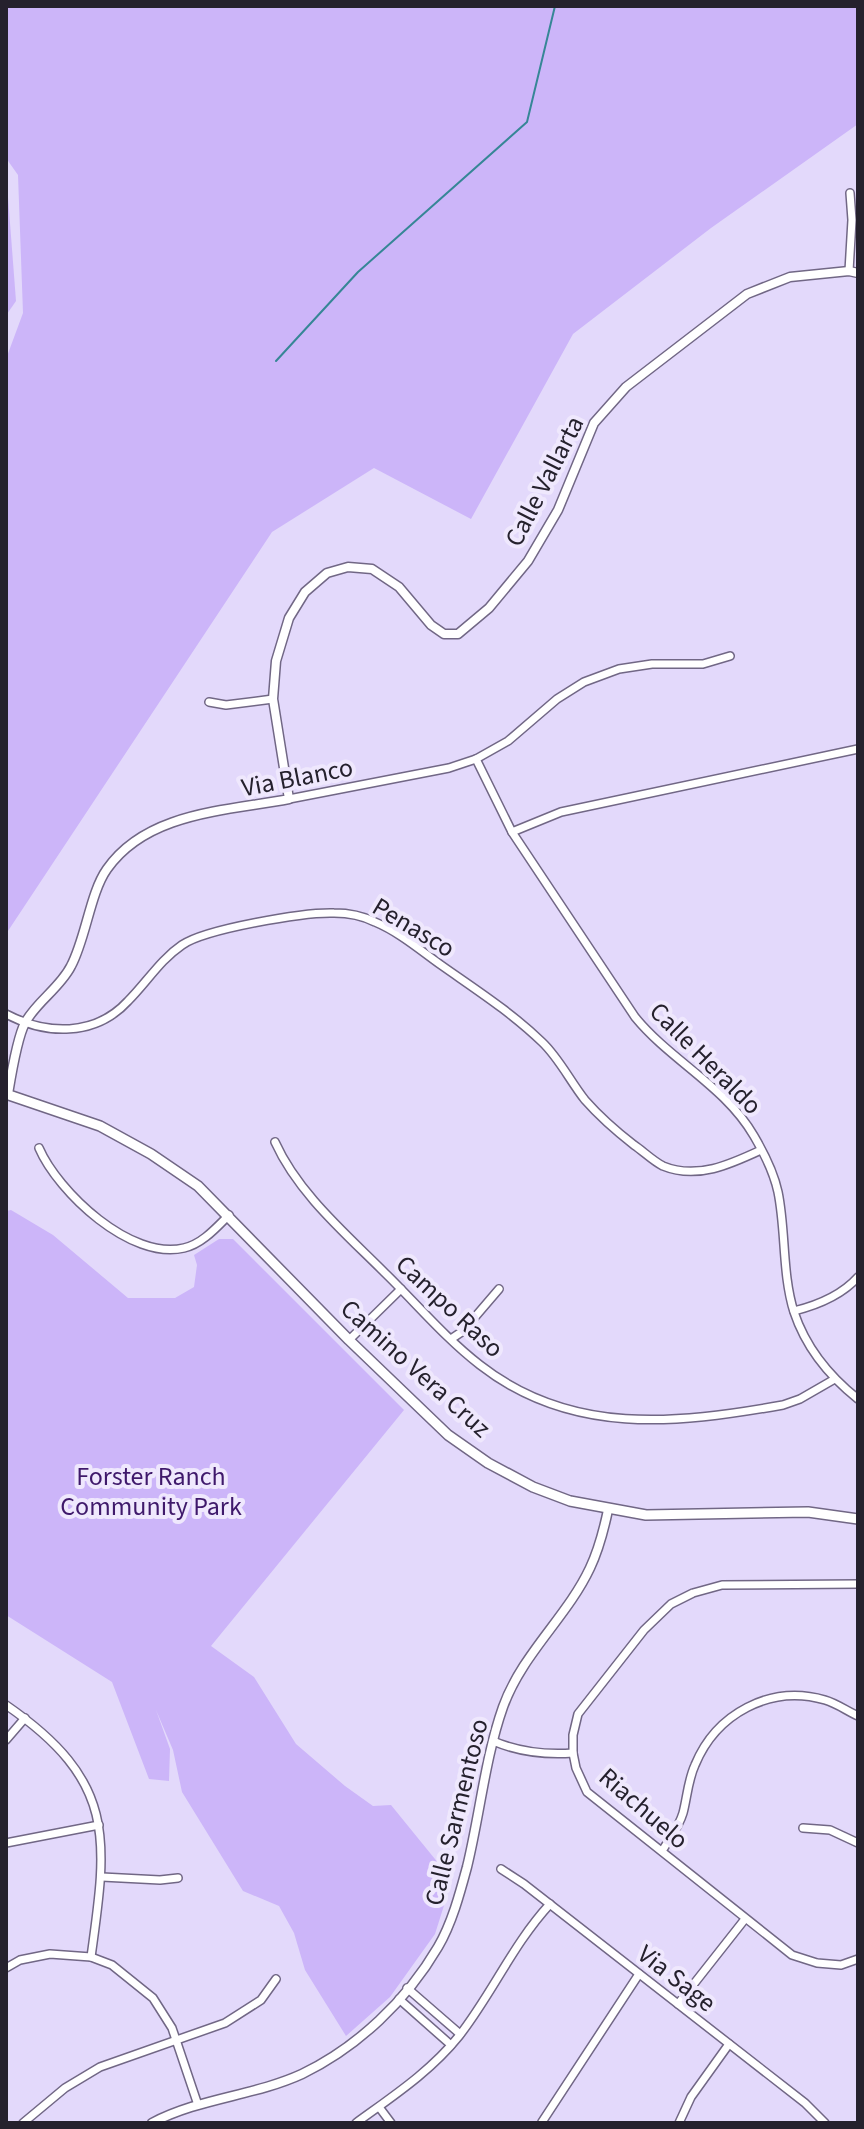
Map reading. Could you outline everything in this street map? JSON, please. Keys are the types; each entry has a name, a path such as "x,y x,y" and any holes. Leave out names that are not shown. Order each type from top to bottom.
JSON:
{"main road":[{"name":"Camino Vera Cruz","path":"7,1097 100,1126 151,1154 198,1186 349,1340 448,1435 488,1463 533,1487 570,1501 646,1515 808,1512 858,1519"}],"street":[{"path":"850,193 854,272"},
{"name":"Calle Vallarta","path":"289,799 273,699 276,661 289,618 305,592 327,573 348,567 372,569 399,587 431,625 444,634 458,634 489,608 528,561 558,510 594,423 626,387 747,294 790,277 854,272"},
{"name":"Via Blanco","path":"7,1097 25,1024 70,969 107,869 145,834 169,822 449,768 476,759 508,741 557,699 584,682 619,669 652,664 703,664 730,656"},
{"path":"209,702 226,705 273,699"},
{"path":"512,832 561,812 858,749"},
{"name":"Calle Heraldo","path":"476,759 512,832 635,1017 679,1062 734,1107 761,1150 778,1188 794,1311 806,1340 833,1380 858,1399"},
{"name":"Penasco","path":"6,1014 25,1024 63,1031 99,1021 125,1005 159,963 182,945 206,933 319,913 360,916 403,938 511,1014 545,1044 585,1099 613,1129 659,1164 701,1171 725,1166 761,1150"},
{"name":"Campo Raso","path":"275,1142 286,1166 341,1230 451,1339 480,1365 512,1386 547,1403 584,1415 663,1420 747,1411 800,1399 833,1380"},
{"path":"39,1148 47,1168 102,1223 131,1242 161,1249 183,1248 201,1240 229,1215"},
{"path":"794,1311 828,1300 858,1277"},
{"path":"349,1340 401,1289"},
{"path":"451,1339 463,1331 499,1289"},
{"name":"Calle Sarmentoso","path":"152,2123 198,2105 267,2089 305,2073 369,2031 399,1999 438,1946 453,1913 467,1867 493,1741 504,1706 520,1672 590,1569 608,1510"},
{"name":"Riachuelo","path":"858,1584 722,1585 693,1593 671,1604 644,1630 578,1714 573,1735 576,1768 587,1792 745,1919 792,1955 817,1963 841,1965 858,1959"},
{"path":"662,1851 682,1815 693,1768 720,1724 743,1709 769,1698 800,1696 826,1700 858,1716"},
{"path":"6,1705 70,1759 91,1796 99,1825 102,1877 91,1957"},
{"path":"6,1740 25,1718"},
{"path":"493,1741 506,1747 547,1755 573,1753"},
{"path":"6,1843 99,1825"},
{"path":"803,1828 830,1830 858,1843"},
{"name":"Via Sage","path":"501,1869 805,2103 825,2123"},
{"path":"102,1877 178,1878"},
{"path":"356,2123 418,2079 451,2045 509,1957 550,1904"},
{"path":"678,2004 745,1919"},
{"path":"6,1968 20,1960 50,1954 91,1957 112,1965 153,1998 172,2028 198,2105"},
{"path":"542,2122 639,1974"},
{"path":"23,2123 65,2088 100,2067 225,2023 261,2000 276,1979"},
{"path":"407,1988 460,2034"},
{"path":"399,1999 451,2045"},
{"path":"679,2123 691,2097 729,2044"},
{"path":"379,2107 391,2123"}],"green space":[{"path":"6,6 858,6 858,124 711,228 573,334 471,519 374,468 272,532 6,934 6,359 23,313 18,175 6,158"},
{"path":"6,171 16,301 7,314 6,314"},
{"name":"Forster Ranch Community Park","path":"11,1210 53,1235 128,1298 175,1298 194,1287 197,1265 194,1255 219,1239 233,1239 404,1410 211,1646 254,1677 296,1744 373,1806 391,1805 452,1880 435,1934 390,1997 346,2036 305,1970 294,1933 279,1906 243,1891 182,1792 173,1750 156,1710 170,1749 169,1781 149,1779 112,1682 6,1615 6,1211"}],"waterway":[{"path":"276,361 358,272 527,122 555,6"}]}
